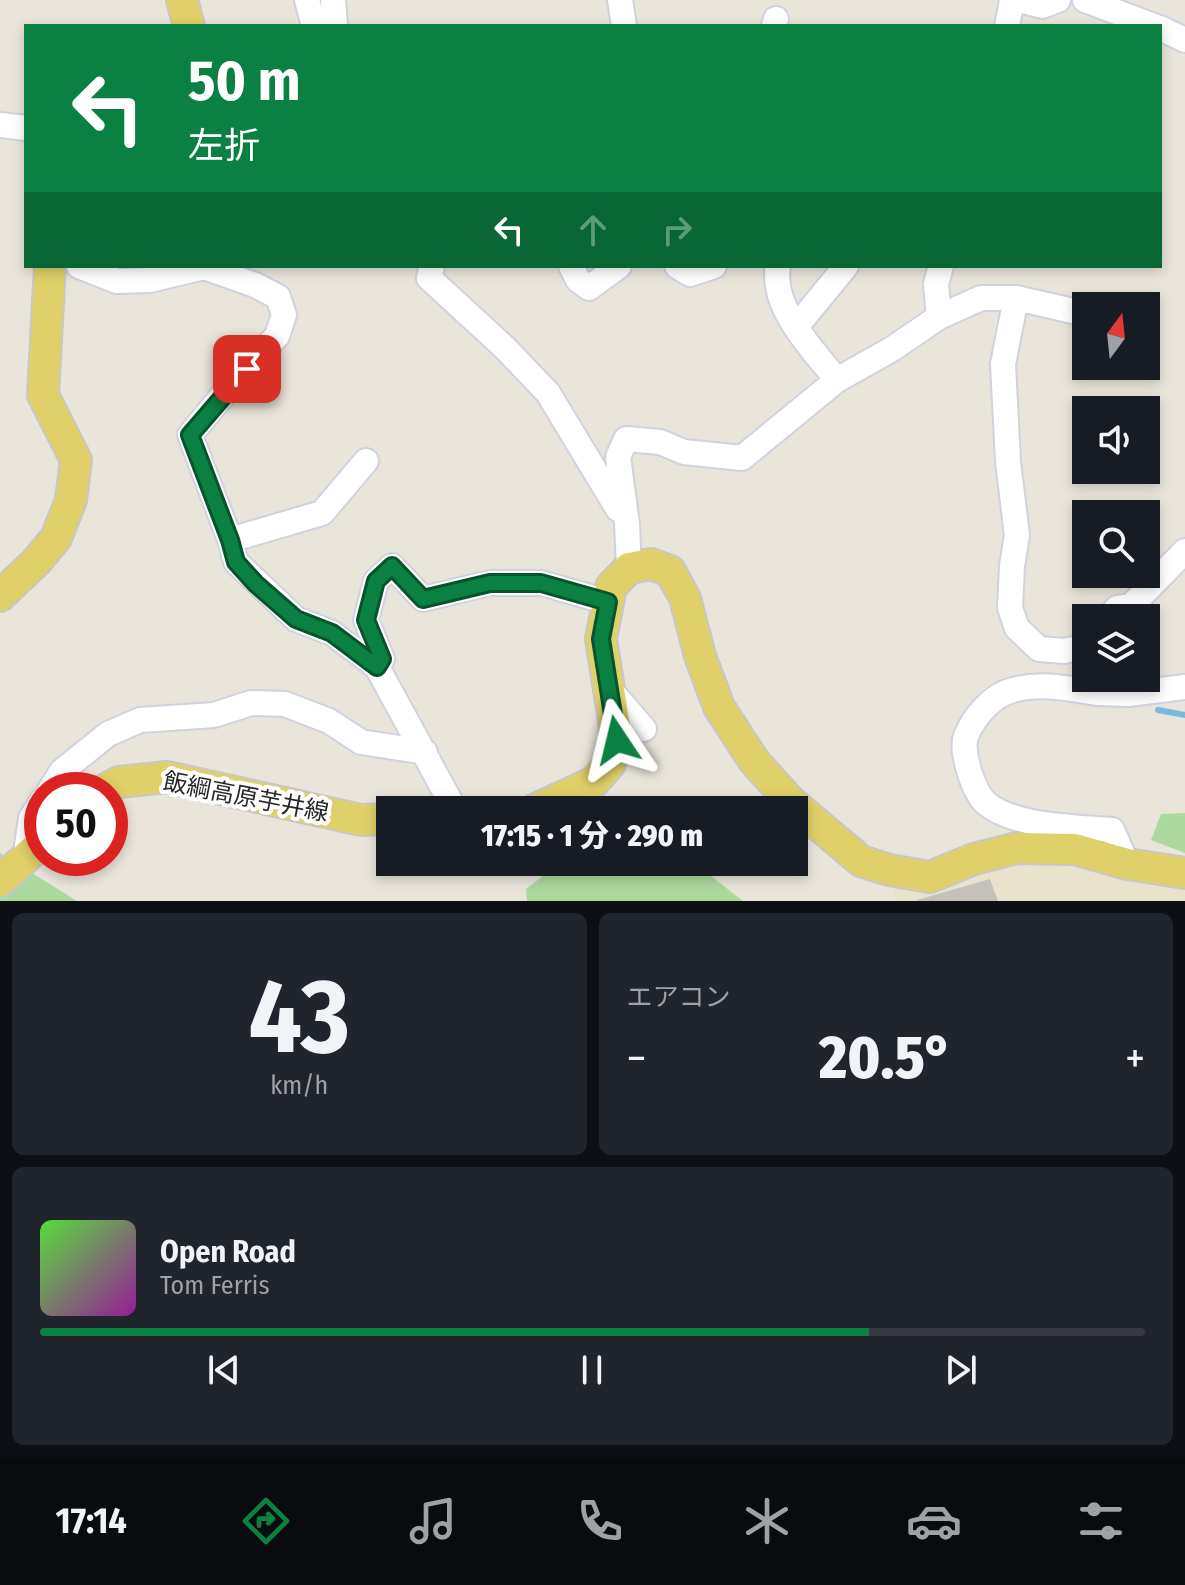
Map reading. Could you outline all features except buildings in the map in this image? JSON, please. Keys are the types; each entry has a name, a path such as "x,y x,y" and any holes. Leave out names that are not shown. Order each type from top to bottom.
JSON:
{"main road":[{"path":"182,0 188,24"},
{"path":"0,596 56,538 71,500 76,460 43,395 50,268"},
{"path":"564,796 594,782 610,764 617,740 601,639 611,587 629,568 651,564 670,571 685,598 700,656 719,707 754,761 790,801 861,861 889,870 930,877 974,859 1017,848 1074,849 1127,864 1185,873"},
{"name":"飯綱高原芋井線","path":"128,781 167,777 361,820 376,819"},
{"path":"0,881 24,860"}],"street":[{"path":"307,0 313,24"},
{"path":"333,0 335,24"},
{"path":"620,0 624,24"},
{"path":"1007,24 1012,0"},
{"path":"1019,0 1042,6 1058,0"},
{"path":"1085,0 1149,24"},
{"path":"1162,29 1185,40"},
{"path":"0,125 24,128"},
{"path":"84,268 117,281 150,280 200,268"},
{"path":"207,268 255,285 278,297 284,315 277,336 190,435 236,562 296,619 332,633 377,667 448,796"},
{"path":"432,268 429,278 506,349 548,393 627,524"},
{"path":"572,268 578,280 589,288 616,268"},
{"path":"680,268 690,274 708,268"},
{"path":"778,268 779,290 790,319 837,380"},
{"path":"796,327 844,268"},
{"path":"939,317 936,284 940,268"},
{"path":"629,568 618,457 626,439 660,442 684,452 742,458 837,380 892,349 939,317 981,298 1016,298 1072,311"},
{"path":"1016,298 1003,364 1008,462 1017,535 1010,608 1017,628 1039,649 1072,649"},
{"path":"230,540 322,513 366,461"},
{"path":"1141,604 1185,551"},
{"path":"377,667 382,659 366,620 376,581 392,566 423,599 490,583 541,583 608,602"},
{"path":"1072,686 1038,685 1009,690 984,707 965,739 972,780 986,803 1016,818 1112,830 1127,864"},
{"path":"608,687 644,729"},
{"path":"1160,690 1185,687"},
{"path":"1122,692 1144,692"},
{"path":"61,772 108,734 140,720 214,715 251,703 285,704 329,721 361,742 425,752"}],"shaded area":[{"path":"1060,856 1185,880 1185,901 896,901 892,885 962,878 1030,859"}],"green space":[{"path":"1185,813 1185,853 1151,840 1161,814"},
{"path":"0,853 24,868 24,876 37,876 77,901 0,901"},
{"path":"543,876 711,876 743,901 527,901 526,889"}],"waterway":[{"path":"1158,710 1185,715"}],"route":[{"path":"247,369 190,435 236,562 256,584 296,619 332,633 377,667 382,659 366,620 376,581 392,566 423,599 490,583 541,583 608,602 601,639 617,740"}]}
